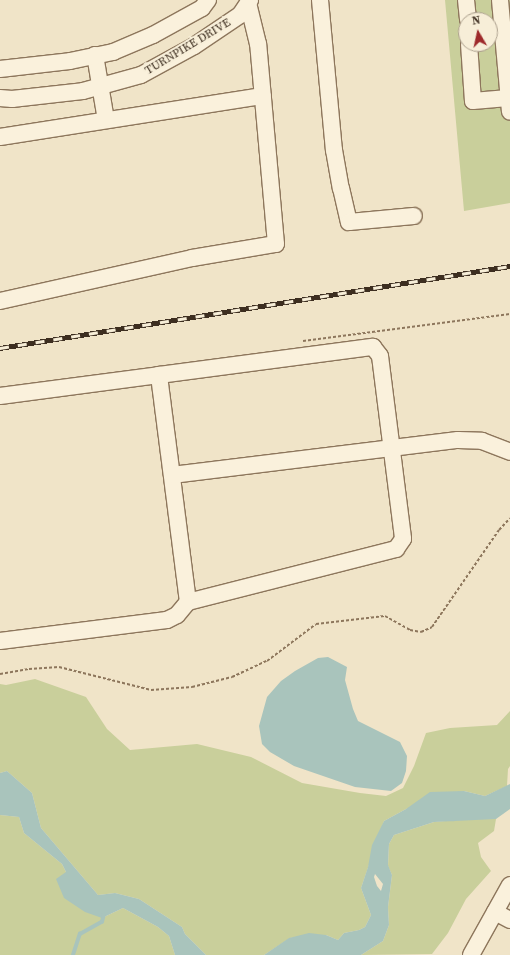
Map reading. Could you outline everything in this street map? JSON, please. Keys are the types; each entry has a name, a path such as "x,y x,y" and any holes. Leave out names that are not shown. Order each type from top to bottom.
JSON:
{"street":[{"path":"0,68 70,61 113,52 153,35 202,8 208,0"},
{"path":"320,0 334,150 349,222 414,216"},
{"path":"466,0 467,12"},
{"path":"470,52 473,101 509,105 500,0"},
{"path":"0,301 192,258 276,244 258,44 249,2"},
{"name":"TURNPIKE DRIVE","path":"0,98 12,99 76,92 140,75 194,46 240,15 249,2"},
{"path":"95,55 106,120"},
{"path":"0,137 263,96"},
{"path":"0,396 372,347 380,356 403,539 396,549 188,602 177,615 167,620 0,641"},
{"path":"159,375 188,602"},
{"path":"172,475 392,448 464,441 482,441 510,452"},
{"path":"471,955 510,885"},
{"path":"495,912 510,920"}],"path":[{"path":"0,674 29,669 59,667 151,690 192,687 232,677 266,661 316,624 385,616 410,630 421,632 432,627 499,530 510,518"}],"green space":[{"path":"445,0 510,0 510,203 464,211"},
{"path":"35,679 86,697 107,729 130,750 197,744 251,757 302,783 386,796 403,788 414,766 426,733 450,728 497,725 510,711 510,766 508,769 507,786 485,796 464,791 406,809 384,821 361,888 371,915 365,927 359,930 344,933 338,940 326,935 290,938 264,955 206,955 185,934 182,927 139,899 115,893 98,895 41,828 32,793 7,771 0,773 0,684 6,685"},
{"path":"0,815 19,817 24,833 62,864 66,872 102,918 123,908 158,927 169,936 175,955 0,955"},
{"path":"467,819 496,819 494,831 478,843 481,857 491,871 466,899 448,933 432,954 361,955 383,941 389,925 388,907 392,875 388,866 389,844 394,835 434,822"}],"water":[{"path":"328,657 347,667 345,680 358,721 400,742 407,756 406,771 402,783 391,791 355,787 294,766 270,752 262,744 259,726 267,697 281,681 295,671 318,658"},
{"path":"7,771 32,793 41,828 98,895 115,893 139,899 182,927 185,934 206,955 175,955 169,936 158,927 123,908 102,918 85,912 64,898 56,879 66,872 62,864 24,833 19,817 0,815 0,773"},
{"path":"510,784 510,809 496,819 434,822 394,835 389,844 388,865 392,875 388,907 389,925 383,941 361,955 264,955 289,938 309,933 326,935 338,940 344,933 359,930 365,927 371,915 361,888 368,867 372,845 384,821 406,809 430,792 464,791 485,796","holes":["375,874 383,884 381,891 377,886 374,877"]}],"waterway":[{"path":"73,955 80,934 102,922 104,914"}],"railway":[{"path":"0,348 510,266"}]}
